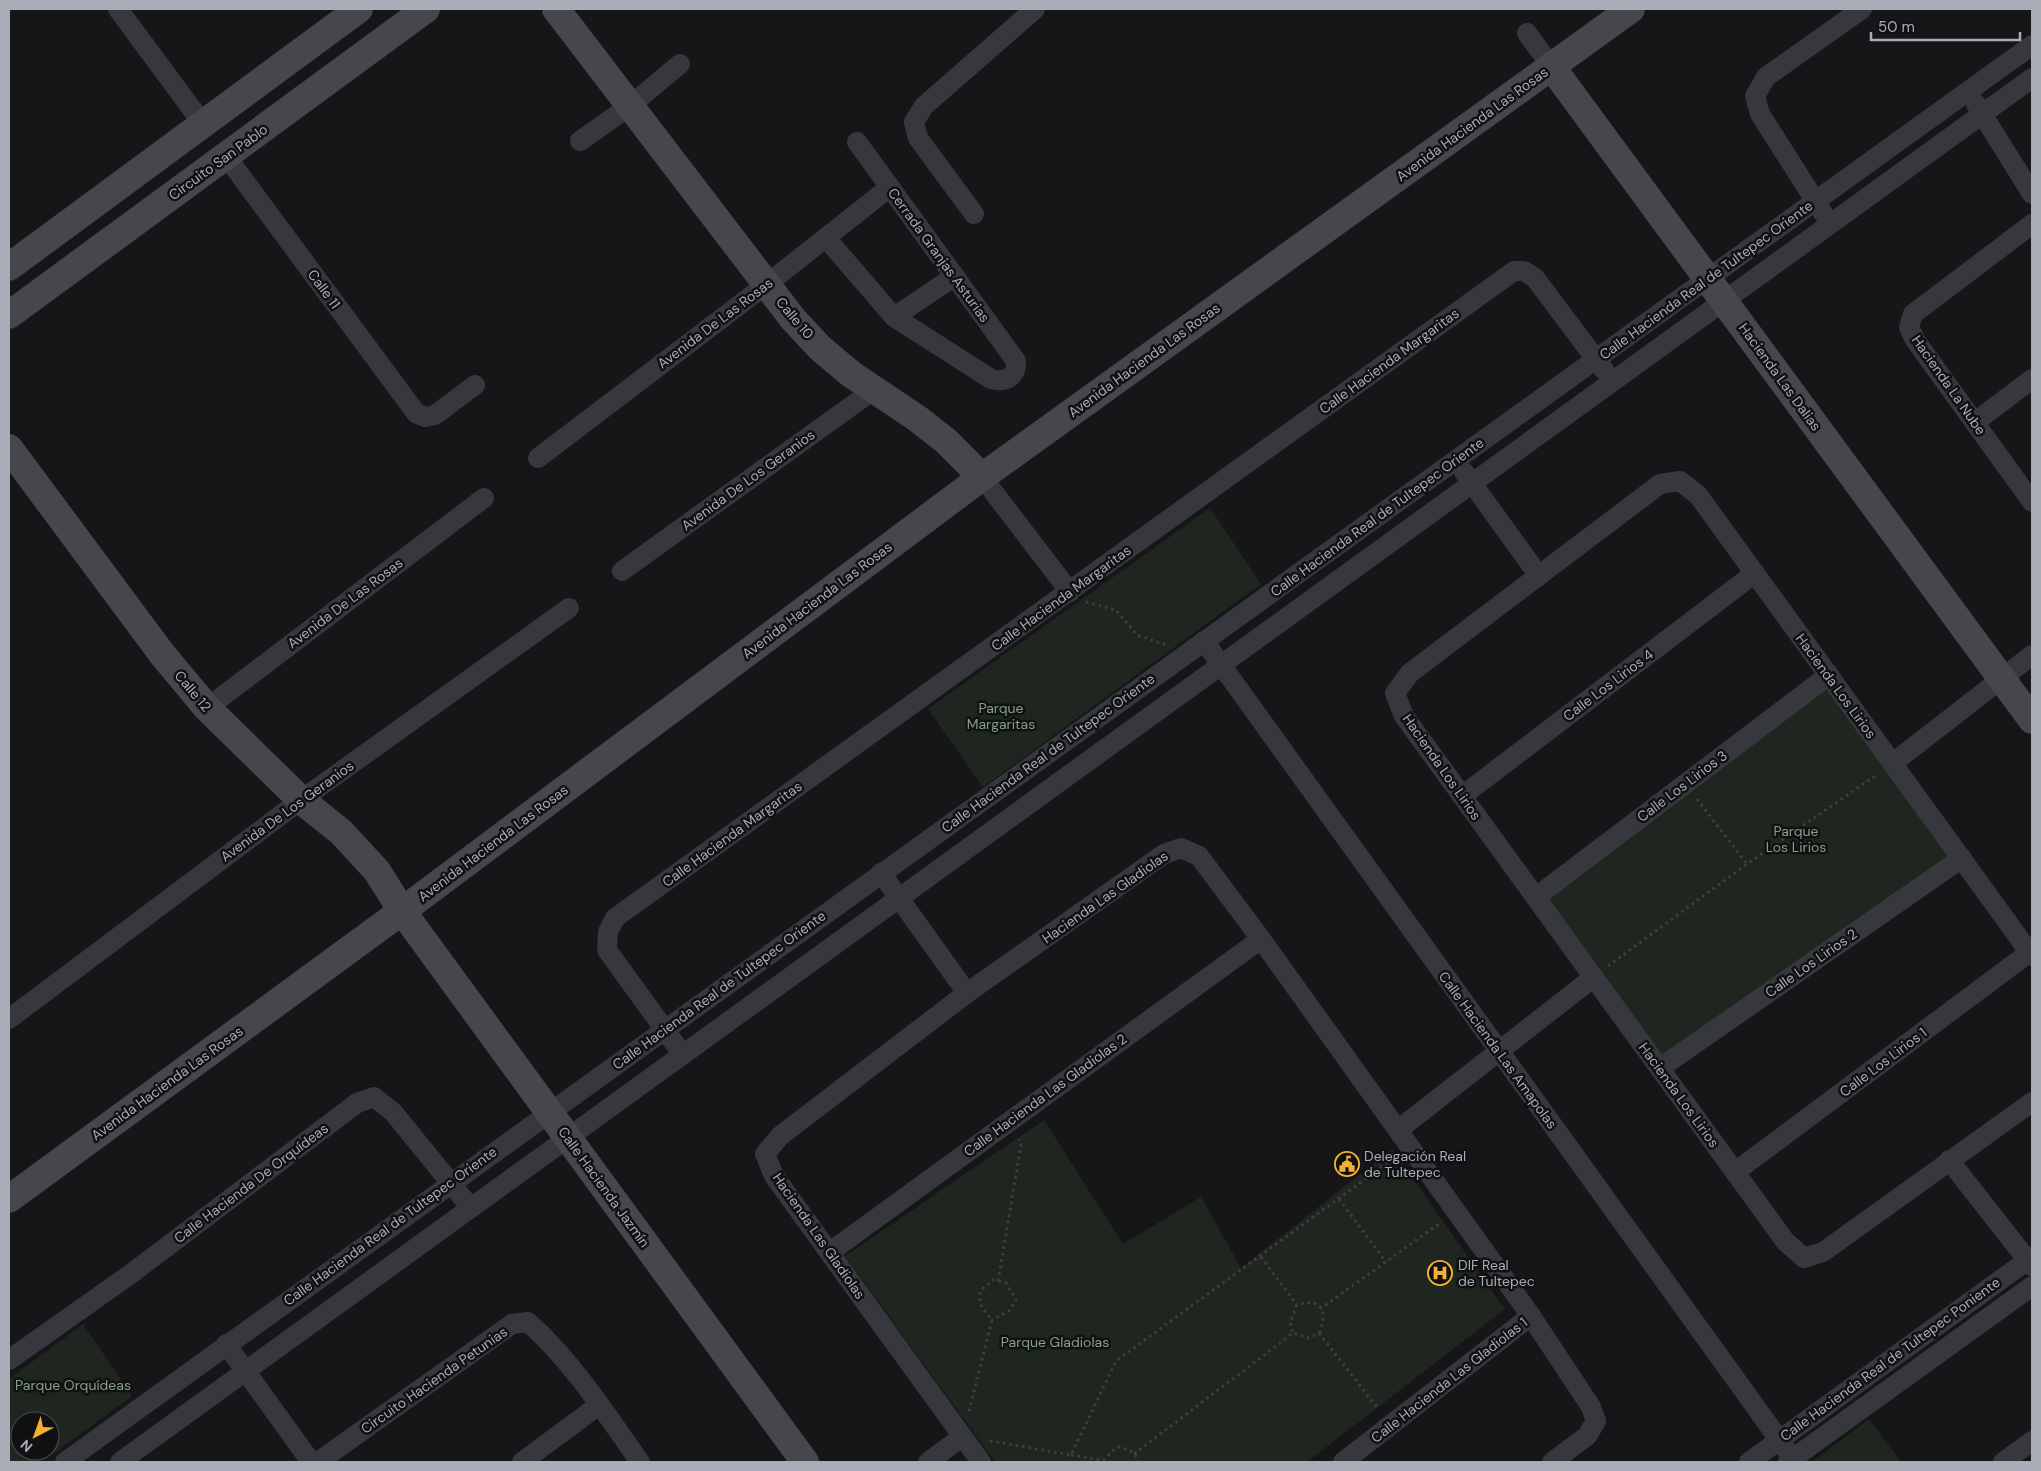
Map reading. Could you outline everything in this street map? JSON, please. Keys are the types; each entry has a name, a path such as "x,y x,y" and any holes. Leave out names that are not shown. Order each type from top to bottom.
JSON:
{"street":[{"path":"118,9 203,124"},
{"path":"9,267 359,9"},
{"name":"Circuito San Pablo","path":"9,315 426,9"},
{"name":"Calle 10","path":"556,9 793,319 820,348 851,374 932,430 982,477 1070,592"},
{"path":"974,214 918,138 914,122 924,106 1035,9"},
{"name":"Avenida Hacienda Las Rosas","path":"9,1199 402,911 982,477 1631,9"},
{"path":"1830,224 1760,114 1755,96 1766,77 1862,9"},
{"name":"Hacienda Las Dalias","path":"1527,33 2032,720"},
{"name":"Calle Hacienda Real de Tultepec Oriente","path":"65,1462 226,1344 2032,45"},
{"path":"580,141 631,105 680,64"},
{"path":"120,1462 2032,78"},
{"path":"1968,92 2032,194"},
{"name":"Cerrada Granjas Asturias","path":"857,142 1016,361 1017,369 1014,375 1003,380 991,379 894,317"},
{"name":"Calle 11","path":"226,156 416,413 425,418 434,415 475,385"},
{"name":"Avenida De Las Rosas","path":"538,458 767,284 890,187"},
{"name":"Hacienda La Nube","path":"2032,224 1914,314 1909,327 1915,340 2032,502"},
{"path":"826,238 894,317 954,276"},
{"name":"Calle Hacienda Margaritas","path":"683,1054 607,950 608,932 615,918 1514,271 1524,271 1535,278 1612,382"},
{"path":"1975,422 2032,379"},
{"name":"Avenida De Los Geranios","path":"622,570 875,390"},
{"name":"Calle 12","path":"9,448 162,654 207,708 301,800 341,832 377,871 402,911"},
{"path":"1456,460 1539,576"},
{"name":"Hacienda Los Lirios","path":"2031,954 1698,495 1680,481 1660,484 1410,673 1395,693 1404,716 1785,1241 1804,1258 1823,1252 2032,1102"},
{"name":"Avenida De Las Rosas","path":"207,708 484,498"},
{"name":"Calle Los Lirios 4","path":"1462,796 1755,573"},
{"name":"Avenida De Los Geranios","path":"9,1019 301,800 569,608"},
{"name":"Calle Hacienda Las Amapolas","path":"1204,641 1779,1440 1790,1461"},
{"path":"1893,763 2032,655"},
{"name":"Calle Los Lirios 3","path":"1536,898 1829,675"},
{"name":"Hacienda Las Gladiolas","path":"981,1462 774,1176 765,1154 780,1136 967,994 1164,854 1181,848 1199,856 1261,938 1531,1316 1591,1407 1596,1421 1587,1436 1552,1462"},
{"name":"Calle Los Lirios 2","path":"1660,1068 1962,858"},
{"path":"881,873 967,994"},
{"name":"Calle Hacienda Jazmín","path":"402,911 805,1462"},
{"name":"Calle Hacienda Las Gladiolas 2","path":"830,1252 1261,938"},
{"name":"Calle Los Lirios 1","path":"1735,1172 2031,954"},
{"path":"1398,1130 1594,977"},
{"name":"Calle Hacienda De Orquídeas","path":"9,1360 132,1273 357,1103 374,1097 392,1112 471,1208"},
{"path":"1949,1160 2031,1261"},
{"name":"Calle Hacienda Real de Tultepec Poniente","path":"1749,1462 2031,1261"},
{"name":"Calle Hacienda Real de Tultepec Poniente","path":"1790,1461 2032,1286"},
{"name":"Calle Hacienda Las Gladiolas 1","path":"1343,1462 1531,1316"},
{"name":"Circuito Hacienda Petunias","path":"318,1462 512,1324 528,1322 546,1338 599,1405 640,1462"},
{"path":"226,1344 312,1462"},
{"path":"522,1462 599,1405"},
{"path":"928,1462 962,1436"},
{"path":"2003,1462 2032,1441"}],"path":[{"path":"1070,592 1074,599 1116,610 1137,635 1187,653"},
{"path":"1594,977 1747,864 1893,763"},
{"path":"1686,784 1747,864"},
{"path":"998,1281 1021,1145 1014,1118"},
{"path":"1071,1455 1116,1361 1410,1147"},
{"path":"1339,1199 1386,1262"},
{"path":"1320,1308 1457,1212"},
{"path":"1261,1257 1297,1305"},
{"path":"992,1320 982,1308 978,1297 981,1290 993,1280 1006,1283 1016,1300 1009,1311 992,1320 962,1436 1104,1461 1117,1447 1129,1449 1138,1462"},
{"path":"1308,1302 1317,1304 1324,1313 1325,1321 1320,1333 1309,1338 1293,1333 1290,1323 1297,1305 1308,1302"},
{"path":"1134,1454 1293,1333"},
{"path":"1320,1333 1390,1426"}],"green space":[{"name":"Parque Margaritas","path":"1210,508 1261,584 983,787 928,709"},
{"name":"Parque Los Lirios","path":"1828,686 1951,858 1662,1061 1541,897"},
{"name":"Parque Gladiolas","path":"1044,1120 1123,1244 1201,1197 1241,1268 1392,1149 1505,1309 1307,1462 995,1462 845,1256"},
{"name":"Parque Orquídeas","path":"83,1324 132,1396 60,1449 60,1411 10,1411 10,1461 43,1461 9,1462 9,1379"},
{"path":"1869,1419 1901,1462 1812,1462"}],"place":[{"name":"Delegación Real de Tultepec","path":"1347,1164"},
{"name":"DIF Real de Tultepec","path":"1440,1273"}]}
